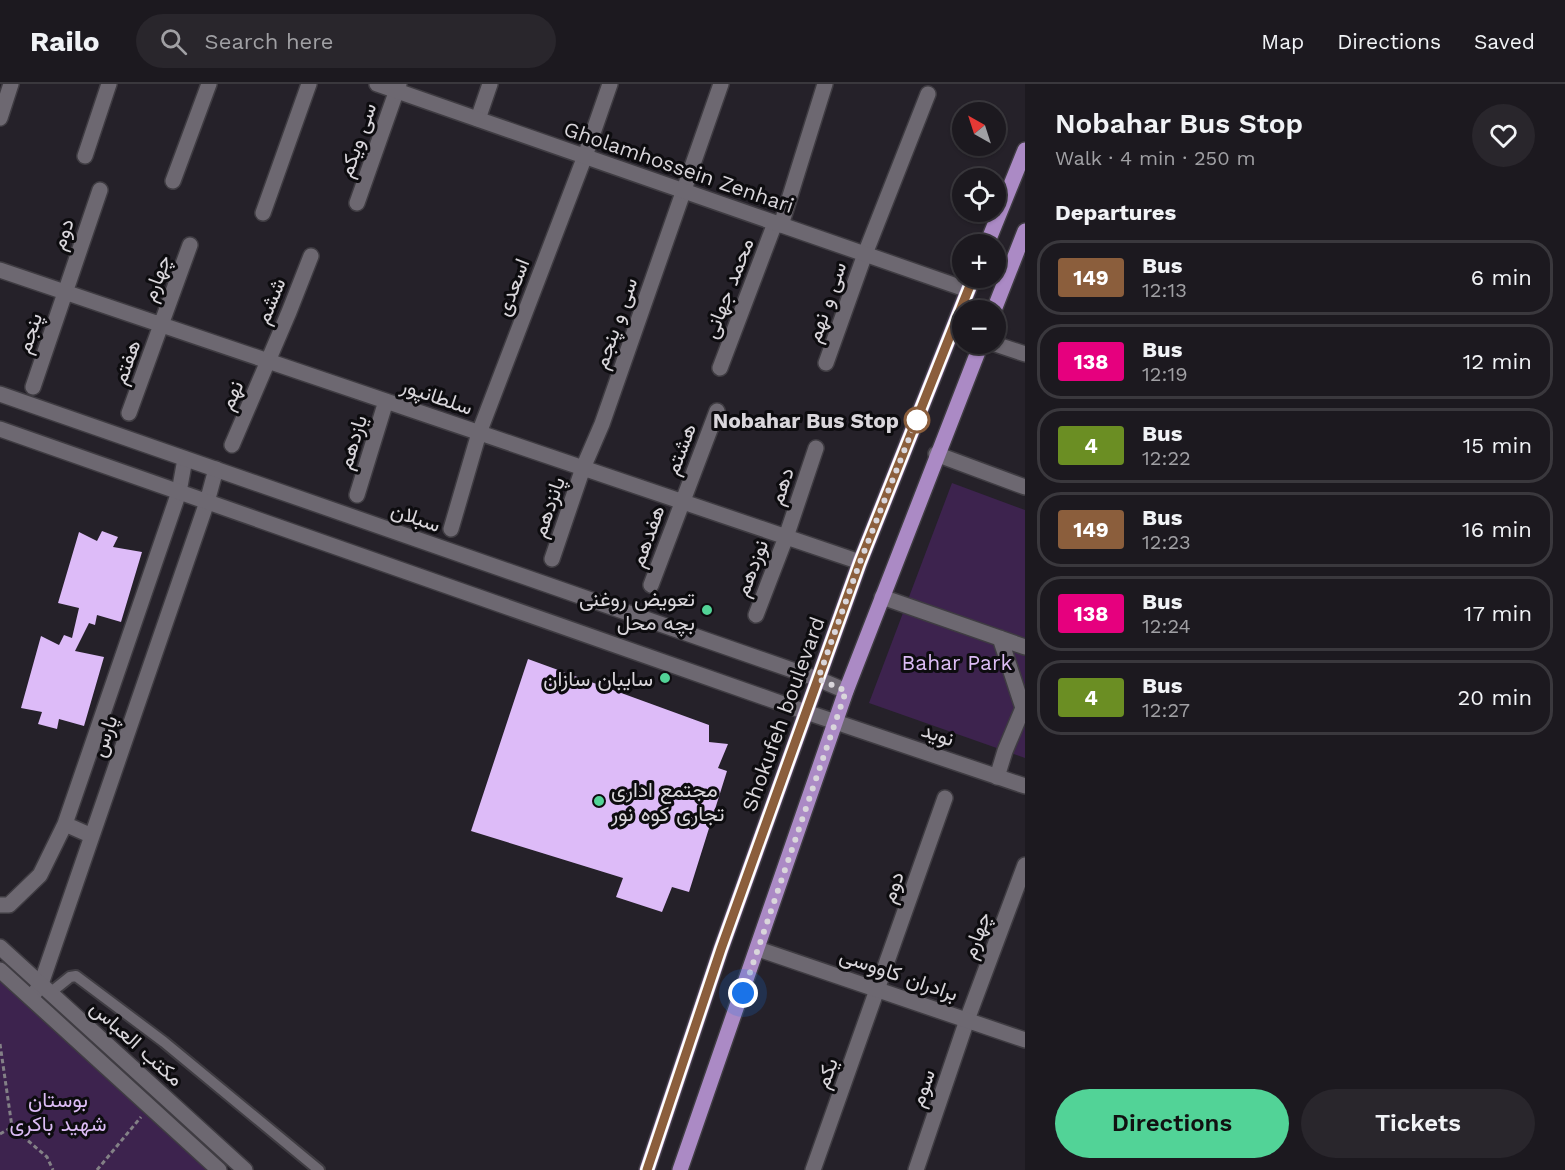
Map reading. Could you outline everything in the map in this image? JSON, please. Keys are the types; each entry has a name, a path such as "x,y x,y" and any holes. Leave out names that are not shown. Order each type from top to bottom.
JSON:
{"main road":[{"path":"991,234 1025,150"},
{"path":"998,300 1025,231"},
{"name":"Shokufeh boulevard","path":"647,1170 721,949 860,562 969,288"},
{"path":"680,1170 846,691 936,454 977,354"}],"street":[{"path":"0,118 11,84"},
{"path":"85,156 110,84"},
{"path":"172,181 209,84"},
{"path":"264,213 309,84"},
{"name":"Gholamhossein Zenhari","path":"377,84 398,87 478,119 865,254 952,279"},
{"path":"478,119 490,84"},
{"name":"اسعدی","path":"451,529 479,433 585,156 610,84"},
{"name":"سی و پنجم","path":"583,468 602,424 721,84"},
{"name":"محمد جهانی","path":"720,368 778,224 825,84"},
{"name":"سی ویکم","path":"357,203 398,87"},
{"name":"سی و نهم","path":"826,363 865,254 928,94"},
{"name":"دوم","path":"64,292 100,190"},
{"name":"چهارم","path":"162,325 190,245"},
{"name":"ششم","path":"268,361 310,256"},
{"name":"سلطانپور","path":"0,270 860,562"},
{"name":"پنجم","path":"33,387 64,292"},
{"name":"هفتم","path":"129,413 162,325"},
{"path":"1006,348 1025,354"},
{"name":"نهم","path":"232,445 268,361"},
{"name":"سبلان","path":"0,394 818,679 846,691"},
{"name":"یازدهم","path":"357,495 386,401"},
{"name":"هشتم","path":"682,502 717,411"},
{"path":"0,429 806,712"},
{"name":"دهم","path":"786,537 816,448"},
{"path":"936,454 1025,487"},
{"name":"پارس","path":"0,905 9,905 40,874 65,824 179,492 185,459"},
{"name":"پانزدهم","path":"552,559 583,468"},
{"name":"پارس","path":"31,998 45,989 92,836 207,502 216,469"},
{"name":"هفدهم","path":"651,585 682,502"},
{"name":"نوزدهم","path":"756,615 786,537"},
{"path":"882,597 1025,647"},
{"path":"997,777 1023,708 1000,638"},
{"name":"نوید","path":"806,712 1025,786"},
{"name":"دوم","path":"878,989 945,798"},
{"path":"65,824 92,836"},
{"name":"چهارم","path":"967,1020 1025,865"},
{"name":"مکتب العباس","path":"0,947 245,1170"},
{"name":"برادران کاووسی","path":"758,949 1025,1040"},
{"name":"مکتب العباس","path":"0,970 219,1170"},
{"name":"یکم","path":"813,1170 878,989"},
{"name":"سوم","path":"916,1170 967,1020"}],"lane":[{"path":"45,989 76,976 164,1042 318,1170"}],"path":[{"path":"0,1044 12,1126 47,1157 53,1170"},
{"path":"97,1170 146,1111"},
{"path":"0,1134 12,1126"}],"green space":[{"name":"Bahar Park","path":"952,483 1025,510 1025,758 869,703"},
{"name":"بوستان شهید باکری","path":"0,979 210,1170 0,1170"}],"building":[{"path":"102,531 118,537 113,547 142,552 121,622 97,615 95,625 89,623 75,651 104,657 84,726 59,719 57,729 38,724 42,712 21,708 41,636 59,645 64,635 72,638 79,608 58,603 79,532 97,541"},
{"name":"مجتمع اداری تجاری کوه نور","path":"528,659 709,725 709,742 728,744 718,768 727,771 689,892 672,887 662,912 616,897 623,878 471,831"}],"bus line":[{"name":"149","path":"647,1170 721,949 860,562 969,288"}],"place":[{"name":"Nobahar Bus Stop","path":"917,420"},
{"name":"تعویض روغنی بچه محل","path":"707,610"},
{"name":"سایبان سازان","path":"665,678"},
{"name":"مجتمع اداری تجاری کوه نور","path":"599,801"}],"route":[{"path":"743,993 846,691 818,679 860,562 918,416 917,420"}]}
